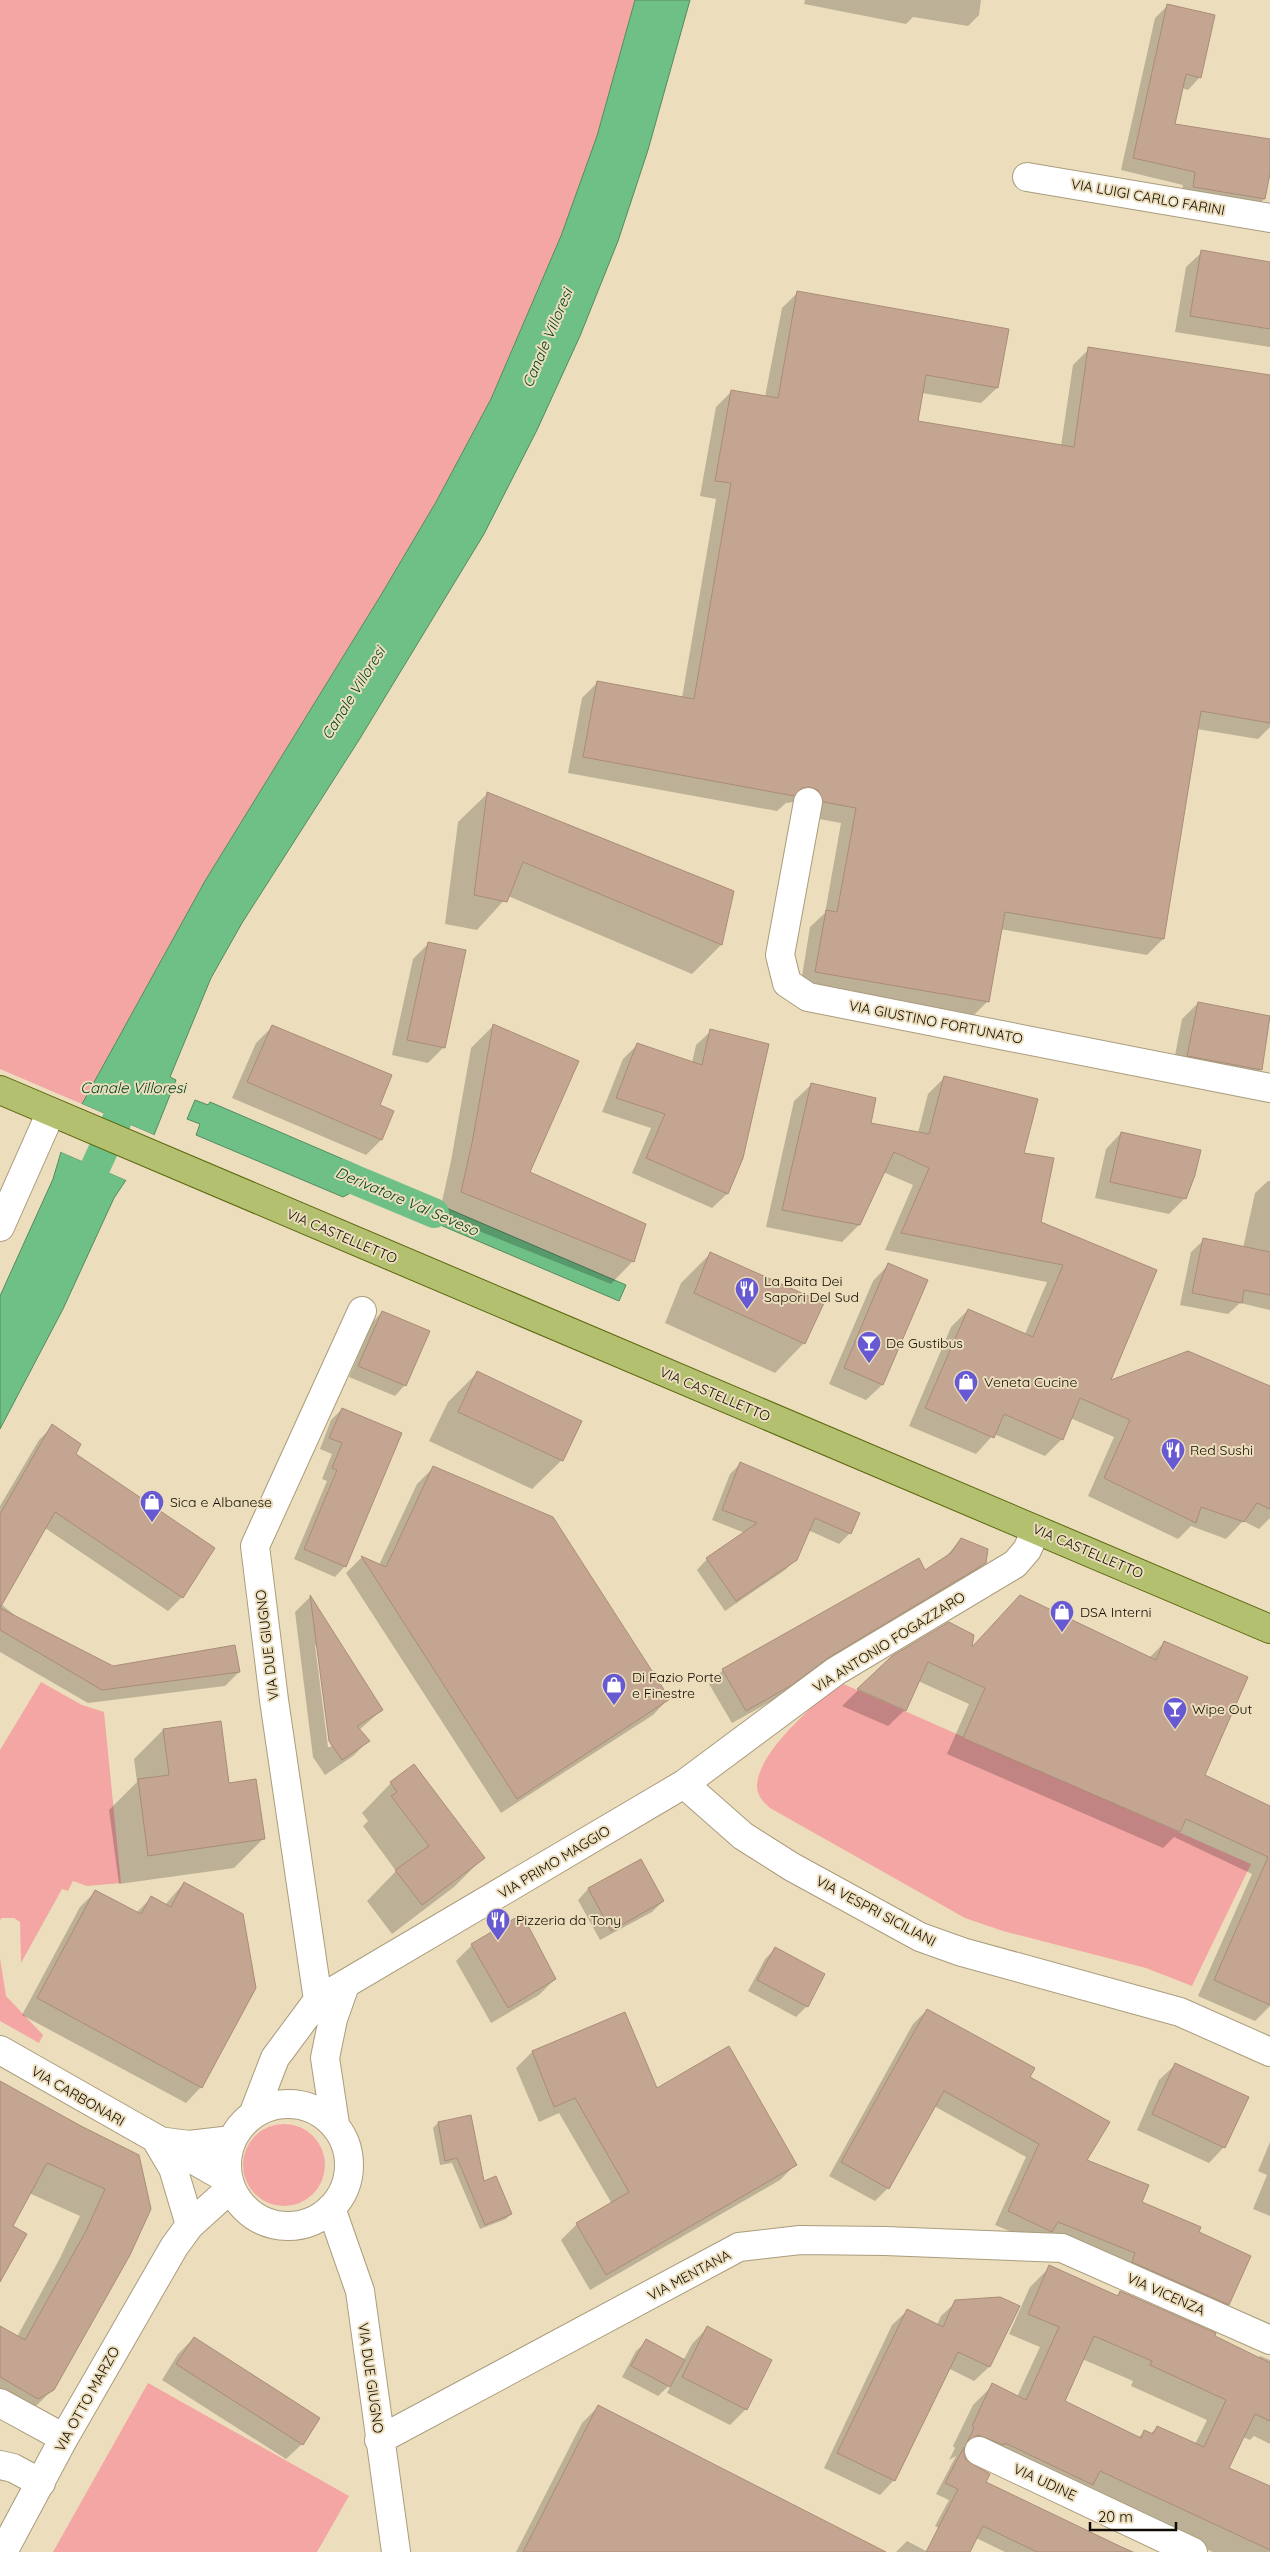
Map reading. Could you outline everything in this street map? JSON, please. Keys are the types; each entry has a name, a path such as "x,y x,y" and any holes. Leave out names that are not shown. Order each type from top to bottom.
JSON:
{"main road":[{"name":"VIA CASTELLETTO","path":"0,1090 1270,1629"}],"street":[{"name":"VIA LUIGI CARLO FARINI","path":"1027,176 1270,218"},
{"name":"VIA GIUSTINO FORTUNATO","path":"808,802 780,955 787,983 808,998 1270,1088"},
{"path":"0,1227 62,1117"},
{"name":"VIA DUE GIUGNO","path":"318,2000 274,1700 255,1546 362,1311"},
{"name":"VIA ANTONIO FOGAZZARO","path":"684,1784 836,1672 1015,1564 1026,1550 1036,1530"},
{"name":"VIA PRIMO MAGGIO","path":"345,1985 684,1784"},
{"name":"VIA VESPRI SICILIANI","path":"684,1784 743,1836 792,1867 920,1937 962,1952 1180,2012 1270,2052"},
{"path":"253,2115 275,2058 318,2000 345,1985"},
{"path":"335,2124 325,2058 333,2019 345,1985"},
{"name":"VIA CARBONARI","path":"0,2050 157,2141 233,2190"},
{"path":"281,2104 296,2104 310,2107 324,2114 335,2124 345,2140 349,2158 348,2176 342,2193 331,2208 314,2220 294,2226 273,2224 254,2216 233,2190 227,2167 232,2140 241,2126 253,2115 281,2104"},
{"name":"VIA CARBONARI","path":"157,2141 189,2145 232,2140"},
{"name":"VIA CARBONARI","path":"157,2141 173,2168 190,2225"},
{"name":"VIA OTTO MARZO","path":"3,2552 42,2483 64,2438 174,2247 190,2225 233,2190"},
{"name":"VIA OTTO MARZO","path":"174,2247 215,2211 233,2190"},
{"name":"VIA DUE GIUGNO","path":"331,2208 360,2291 379,2440 396,2552"},
{"name":"VIA MENTANA","path":"379,2440 740,2248 819,2240 1062,2248"},
{"name":"VIA VICENZA","path":"1062,2248 1270,2340"},
{"path":"0,2403 64,2438"},
{"name":"VIA UDINE","path":"979,2451 1193,2552"},
{"path":"0,2465 13,2468 42,2483"}],"shaded area":[{"path":"0,0 635,0 597,136 561,236 491,399 436,502 381,595 205,881 82,1104 0,1069"},
{"path":"41,1682 82,1705 104,1712 121,1883 87,1886 73,1881 68,1891 62,1889 21,1963 20,1922 14,1918 2,1918 0,1920 0,1750"},
{"path":"839,1682 1251,1864 1192,1986 1146,1968 1003,1931 965,1918 770,1808 761,1798 757,1786 760,1772 767,1758 789,1730"},
{"path":"0,1958 6,1996 43,2035 39,2043 0,2021"},
{"path":"284,2124 300,2127 313,2136 322,2149 325,2165 322,2181 313,2194 300,2203 284,2206 268,2203 255,2194 246,2181 243,2165 246,2149 255,2136 268,2127"},
{"path":"148,2383 349,2496 317,2552 53,2552"}],"water":[{"name":"Canale Villoresi","path":"635,0 690,0 648,150 618,241 580,336 537,430 484,534 359,740 242,923 211,978 170,1077 176,1080 154,1135 82,1104 205,881 381,595 436,502 491,399 561,236 597,136"},
{"path":"195,1100 208,1105 210,1102 359,1166 360,1177 381,1185 378,1192 372,1196 356,1190 343,1197 196,1135 200,1124 187,1119"},
{"path":"61,1152 126,1180 114,1198 63,1309 0,1429 0,1296 53,1179"},
{"path":"400,1194 428,1205 430,1201 626,1285 619,1301 398,1207 397,1200"}],"pier":[{"path":"82,1104 154,1135 153,1138 81,1107"},
{"path":"62,1150 127,1178 126,1180 61,1152"}],"building":[{"path":"1167,4 1215,15 1201,78 1186,74 1175,124 1270,139 1270,173 1265,199 1193,187 1195,172 1133,158"},
{"path":"1201,250 1270,262 1270,329 1190,316"},
{"path":"797,291 1009,329 998,388 926,375 918,421 1074,447 1088,347 1270,375 1270,723 1201,711 1164,939 1005,912 989,1002 815,972 826,910 837,912 856,808 823,802 818,790 810,787 802,788 794,796 583,757 597,681 694,699 731,483 715,481 731,390 778,398"},
{"path":"487,792 734,891 722,945 523,862 507,902 474,895"},
{"path":"428,942 466,950 445,1048 407,1040"},
{"path":"1198,1002 1270,1016 1262,1070 1187,1056"},
{"path":"493,1024 579,1061 530,1172 646,1224 634,1262 461,1192 473,1138"},
{"path":"272,1025 392,1075 380,1105 394,1111 382,1140 247,1082"},
{"path":"710,1029 769,1044 743,1158 728,1194 646,1158 665,1114 616,1098 637,1043 702,1065"},
{"path":"944,1076 1038,1099 1024,1153 1054,1158 1041,1222 1157,1270 1111,1380 1188,1351 1270,1386 1270,1509 1257,1503 1244,1522 1201,1507 1196,1523 1104,1478 1130,1420 1080,1398 1063,1440 1004,1414 994,1438 925,1408 968,1309 1033,1337 1063,1265 901,1233 929,1168 894,1152 860,1225 782,1210 811,1083 876,1098 871,1123 929,1134"},
{"path":"1121,1132 1201,1150 1195,1175 1186,1199 1110,1182"},
{"path":"1203,1238 1270,1252 1270,1295 1244,1290 1242,1303 1192,1293"},
{"path":"710,1252 824,1303 805,1344 694,1293"},
{"path":"888,1263 928,1280 883,1385 844,1368"},
{"path":"382,1311 430,1331 406,1386 358,1366"},
{"path":"477,1371 582,1421 563,1461 458,1412"},
{"path":"342,1408 402,1433 346,1567 304,1549 337,1470 332,1468 342,1443 329,1438"},
{"path":"52,1424 81,1444 76,1454 215,1548 183,1598 55,1512 0,1608 0,1514"},
{"path":"740,1462 860,1513 851,1534 815,1518 797,1560 736,1601 706,1558 757,1523 722,1510"},
{"path":"433,1466 553,1517 670,1699 517,1799 361,1556 386,1567"},
{"path":"961,1538 988,1549 986,1563 828,1658 792,1685 746,1711 722,1669 919,1558 925,1570 951,1553"},
{"path":"310,1595 383,1710 357,1726 370,1741 342,1760 329,1741"},
{"path":"1020,1595 1156,1660 1164,1641 1248,1677 1205,1775 1270,1806 1270,2005 1214,1980 1268,1857 1186,1819 1180,1832 963,1738 985,1688 928,1662 906,1711 857,1689 892,1656 949,1622 974,1635 972,1647"},
{"path":"0,1608 113,1666 235,1645 240,1672 102,1690 0,1630"},
{"path":"221,1721 229,1783 256,1779 265,1839 148,1856 138,1779 169,1775 163,1729"},
{"path":"414,1764 485,1858 422,1905 395,1870 429,1846 391,1796 397,1792 390,1782"},
{"path":"641,1859 664,1901 611,1931 588,1888"},
{"path":"184,1882 243,1914 256,1988 202,2088 37,1998 95,1890 141,1914 151,1896 171,1907"},
{"path":"522,1914 556,1979 508,2008 471,1944"},
{"path":"775,1947 825,1974 808,2007 757,1980"},
{"path":"927,2009 1035,2068 1030,2077 1110,2122 1087,2160 1149,2185 1142,2202 1201,2227 1199,2232 1251,2256 1229,2305 1132,2262 1135,2253 1058,2222 1052,2232 1008,2211 1039,2144 944,2091 889,2189 841,2162"},
{"path":"625,2012 657,2088 729,2046 797,2165 606,2275 576,2223 629,2192 575,2098 554,2107 532,2051"},
{"path":"1175,2063 1249,2097 1225,2148 1152,2114"},
{"path":"0,2081 81,2126 139,2155 151,2209 130,2255 54,2390 38,2399 0,2377 0,2326 25,2340 86,2231 105,2189 47,2163 13,2226 27,2234 0,2282"},
{"path":"471,2115 484,2181 496,2176 512,2214 485,2225 457,2158 445,2161 438,2122"},
{"path":"1049,2265 1118,2296 1120,2291 1216,2333 1215,2336 1270,2363 1270,2421 1255,2414 1229,2468 1270,2486 1270,2550 1100,2471 1093,2485 1005,2443 1004,2445 978,2435 967,2442 974,2428 972,2426 992,2383 1026,2400 1059,2327 1028,2314","holes":["1094,2336 1152,2361 1150,2365 1226,2400 1204,2447 1157,2426 1153,2434 1144,2430 1141,2438 1065,2401"]},
{"path":"1000,2297 1020,2306 990,2367 958,2352 895,2481 837,2453 907,2309 943,2327 955,2300"},
{"path":"707,2326 772,2360 747,2410 682,2377"},
{"path":"194,2337 320,2418 303,2445 176,2364"},
{"path":"646,2339 685,2360 670,2387 631,2366"},
{"path":"598,2405 886,2552 523,2552"},
{"path":"964,2447 966,2460 990,2474 986,2482 1132,2552 1037,2552 983,2526 970,2552 926,2552 958,2489 945,2483"}],"waterway":[{"name":"Canale Villoresi","path":"78,1205 134,1083"},
{"name":"Derivatore Val Seveso","path":"341,1174 434,1213"}],"place":[{"name":"La Baita Dei Sapori Del Sud","path":"747,1310"},
{"name":"De Gustibus","path":"869,1364"},
{"name":"Veneta Cucine","path":"966,1403"},
{"name":"Red Sushi","path":"1173,1471"},
{"name":"Sica e Albanese","path":"152,1523"},
{"name":"DSA Interni","path":"1062,1633"},
{"name":"Di Fazio Porte e Finestre","path":"614,1706"},
{"name":"Wipe Out","path":"1175,1730"},
{"name":"Pizzeria da Tony","path":"498,1941"}]}
